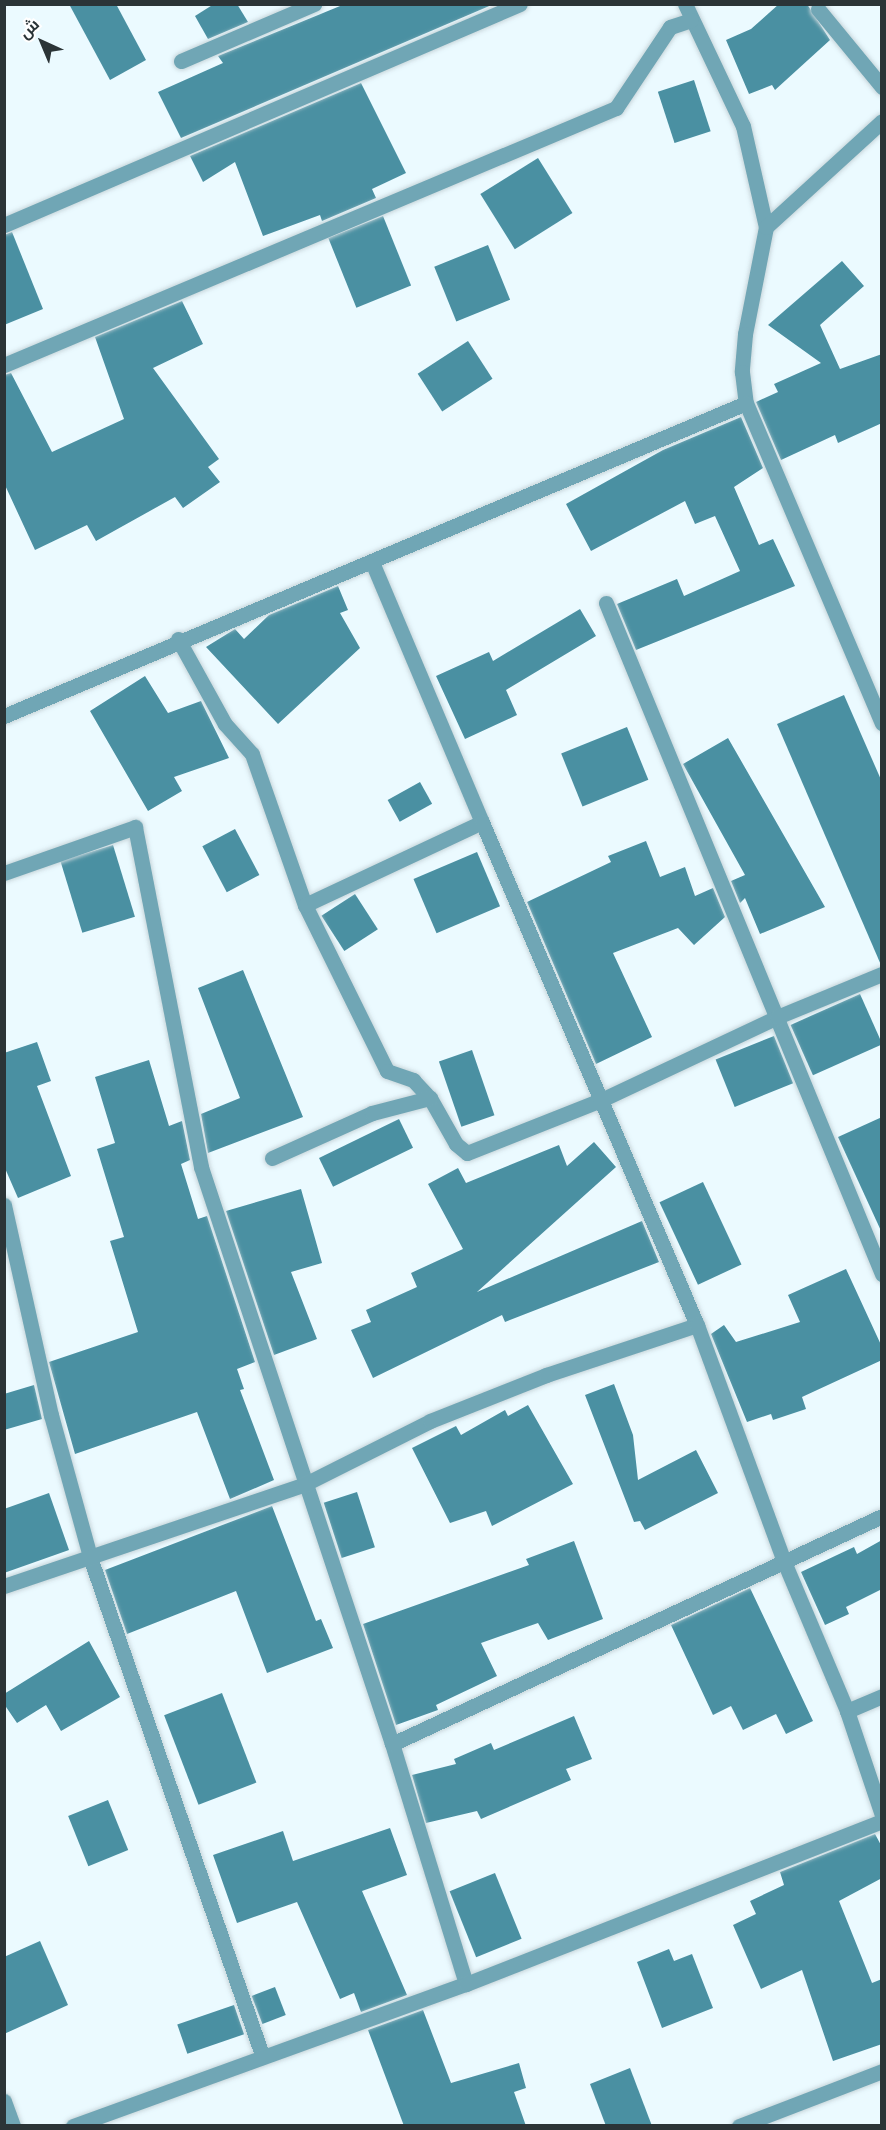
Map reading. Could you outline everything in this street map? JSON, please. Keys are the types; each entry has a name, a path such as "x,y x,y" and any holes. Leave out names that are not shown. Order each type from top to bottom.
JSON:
{"street":[{"path":"182,61 314,4"},
{"path":"4,225 520,4"},
{"path":"685,4 743,126 766,227 745,334 742,372 746,404 882,723"},
{"path":"818,9 882,87"},
{"path":"4,365 616,108 670,27 691,20"},
{"path":"766,227 881,123"},
{"path":"4,716 178,639 372,562 746,404"},
{"path":"372,562 697,1325 785,1564 847,1711 882,1815"},
{"path":"606,603 882,1274"},
{"path":"178,639 225,724 252,754 304,905 387,1071 412,1080 430,1098 456,1144 467,1153 601,1100 777,1017 882,974"},
{"path":"304,905 482,822"},
{"path":"4,873 135,827 201,1167 303,1485 392,1744 466,1984"},
{"path":"272,1158 372,1113 430,1098"},
{"path":"4,1205 51,1415 91,1560 262,2055"},
{"path":"4,1586 91,1560 303,1485 430,1421 546,1375 697,1325"},
{"path":"392,1744 785,1564 882,1516"},
{"path":"847,1711 882,1696"},
{"path":"73,2126 262,2055 466,1984 882,1821"},
{"path":"740,2126 882,2071"},
{"path":"4,2101 13,2126"}],"building":[{"path":"69,4 116,4 146,60 110,80"},
{"path":"214,4 237,4 248,22 208,39 195,16"},
{"path":"345,4 494,4 181,138 158,92 223,63 218,56"},
{"path":"779,4 807,4 830,40 775,90 772,85 749,94 726,40 751,29"},
{"path":"694,80 711,131 675,143 658,92"},
{"path":"361,83 406,173 372,189 376,198 322,221 320,215 263,236 235,162 203,182 190,156"},
{"path":"538,158 572,213 515,249 480,194"},
{"path":"383,216 411,286 356,308 328,238"},
{"path":"12,232 43,309 4,325 4,235"},
{"path":"488,245 510,300 456,321 434,267"},
{"path":"842,261 864,286 820,325 840,369 882,354 882,423 838,443 835,435 781,460 756,402 778,392 774,384 821,363 768,325"},
{"path":"182,301 203,344 153,368 219,459 208,467 220,482 183,508 175,497 96,541 87,525 35,550 4,483 4,375 11,373 52,452 124,419 95,337"},
{"path":"468,341 493,379 442,411 418,374"},
{"path":"741,417 763,468 734,487 759,545 773,539 795,586 636,650 617,604 677,579 684,596 740,571 715,516 695,524 685,501 591,551 566,504 663,450"},
{"path":"338,586 348,610 340,613 360,648 278,724 206,647 235,629 244,639 269,615"},
{"path":"580,609 596,636 506,690 517,715 465,739 436,676 489,652 493,661"},
{"path":"145,676 168,713 201,701 229,758 174,777 182,791 148,811 90,711"},
{"path":"844,695 882,782 881,965 777,724"},
{"path":"627,727 648,780 583,806 561,754"},
{"path":"728,738 825,907 760,934 745,898 740,903 731,881 745,875 683,764"},
{"path":"420,782 432,804 400,822 388,800"},
{"path":"235,829 259,875 227,892 202,846"},
{"path":"646,841 660,877 685,867 695,896 713,888 725,917 694,945 678,928 613,953 652,1037 596,1064 527,902 611,862 608,856"},
{"path":"113,845 135,917 82,933 60,861"},
{"path":"477,852 500,906 437,933 413,879"},
{"path":"355,894 378,929 344,951 321,916"},
{"path":"243,970 303,1117 208,1153 201,1114 240,1098 198,988"},
{"path":"860,994 882,1044 813,1075 791,1025"},
{"path":"774,1036 793,1083 735,1107 716,1060"},
{"path":"37,1042 51,1081 37,1086 71,1176 18,1198 4,1166 4,1053"},
{"path":"472,1050 494,1115 461,1127 439,1061"},
{"path":"149,1060 169,1126 182,1121 190,1160 181,1164 198,1219 207,1216 255,1362 237,1369 244,1389 240,1390 274,1480 230,1499 197,1412 75,1454 49,1362 138,1332 110,1241 124,1237 97,1149 115,1143 95,1077"},
{"path":"882,1117 882,1233 838,1137"},
{"path":"399,1119 413,1148 333,1187 319,1158"},
{"path":"594,1142 616,1167 477,1292 642,1221 659,1262 505,1322 502,1315 373,1378 351,1330 371,1322 366,1310 417,1287 411,1273 463,1249 428,1184 458,1168 466,1183 559,1145 567,1166"},
{"path":"703,1182 741,1264 698,1285 659,1202"},
{"path":"301,1189 322,1263 291,1272 317,1339 274,1355 226,1211"},
{"path":"846,1269 882,1347 882,1360 802,1397 806,1409 773,1420 771,1414 747,1422 711,1334 724,1325 736,1342 800,1322 788,1295"},
{"path":"614,1384 633,1435 638,1480 696,1450 718,1493 645,1530 640,1521 634,1522 585,1395"},
{"path":"34,1385 42,1419 4,1430 4,1394"},
{"path":"528,1405 573,1484 492,1526 486,1511 450,1523 412,1448 456,1426 461,1435 505,1410 508,1416"},
{"path":"357,1492 375,1547 342,1558 324,1503"},
{"path":"49,1493 69,1550 4,1573 4,1509"},
{"path":"272,1506 316,1621 321,1619 333,1648 267,1673 236,1591 127,1634 105,1570"},
{"path":"882,1540 882,1589 846,1607 849,1614 825,1625 801,1572 854,1547 857,1554"},
{"path":"574,1541 603,1619 548,1640 538,1623 481,1643 497,1676 436,1705 438,1710 396,1725 363,1624 529,1565 526,1559"},
{"path":"750,1588 813,1721 786,1734 776,1714 743,1730 731,1706 713,1715 671,1625"},
{"path":"89,1641 120,1697 61,1731 46,1705 17,1723 4,1704 4,1694"},
{"path":"222,1693 256,1783 199,1805 164,1715"},
{"path":"574,1716 592,1759 566,1769 571,1780 481,1819 477,1811 426,1823 412,1775 456,1764 454,1759 491,1743 494,1750"},
{"path":"108,1800 128,1850 88,1866 68,1816"},
{"path":"390,1828 407,1875 362,1891 407,1995 361,2012 354,1993 340,1999 297,1902 237,1923 213,1855 283,1831 293,1861"},
{"path":"875,1834 882,1847 882,1878 839,1901 872,1983 882,1979 882,2044 833,2061 802,1970 761,1989 733,1925 756,1914 750,1901 784,1885 780,1872"},
{"path":"495,1873 522,1939 476,1957 450,1891"},
{"path":"40,1941 68,2005 4,2034 4,1957"},
{"path":"669,1949 674,1961 692,1954 713,2008 662,2028 637,1962"},
{"path":"275,1987 286,2015 262,2024 252,1996"},
{"path":"234,2005 244,2034 187,2054 177,2025"},
{"path":"423,2010 451,2083 519,2063 526,2088 514,2092 526,2126 404,2126 368,2030"},
{"path":"630,2068 652,2126 606,2126 590,2084"}]}
